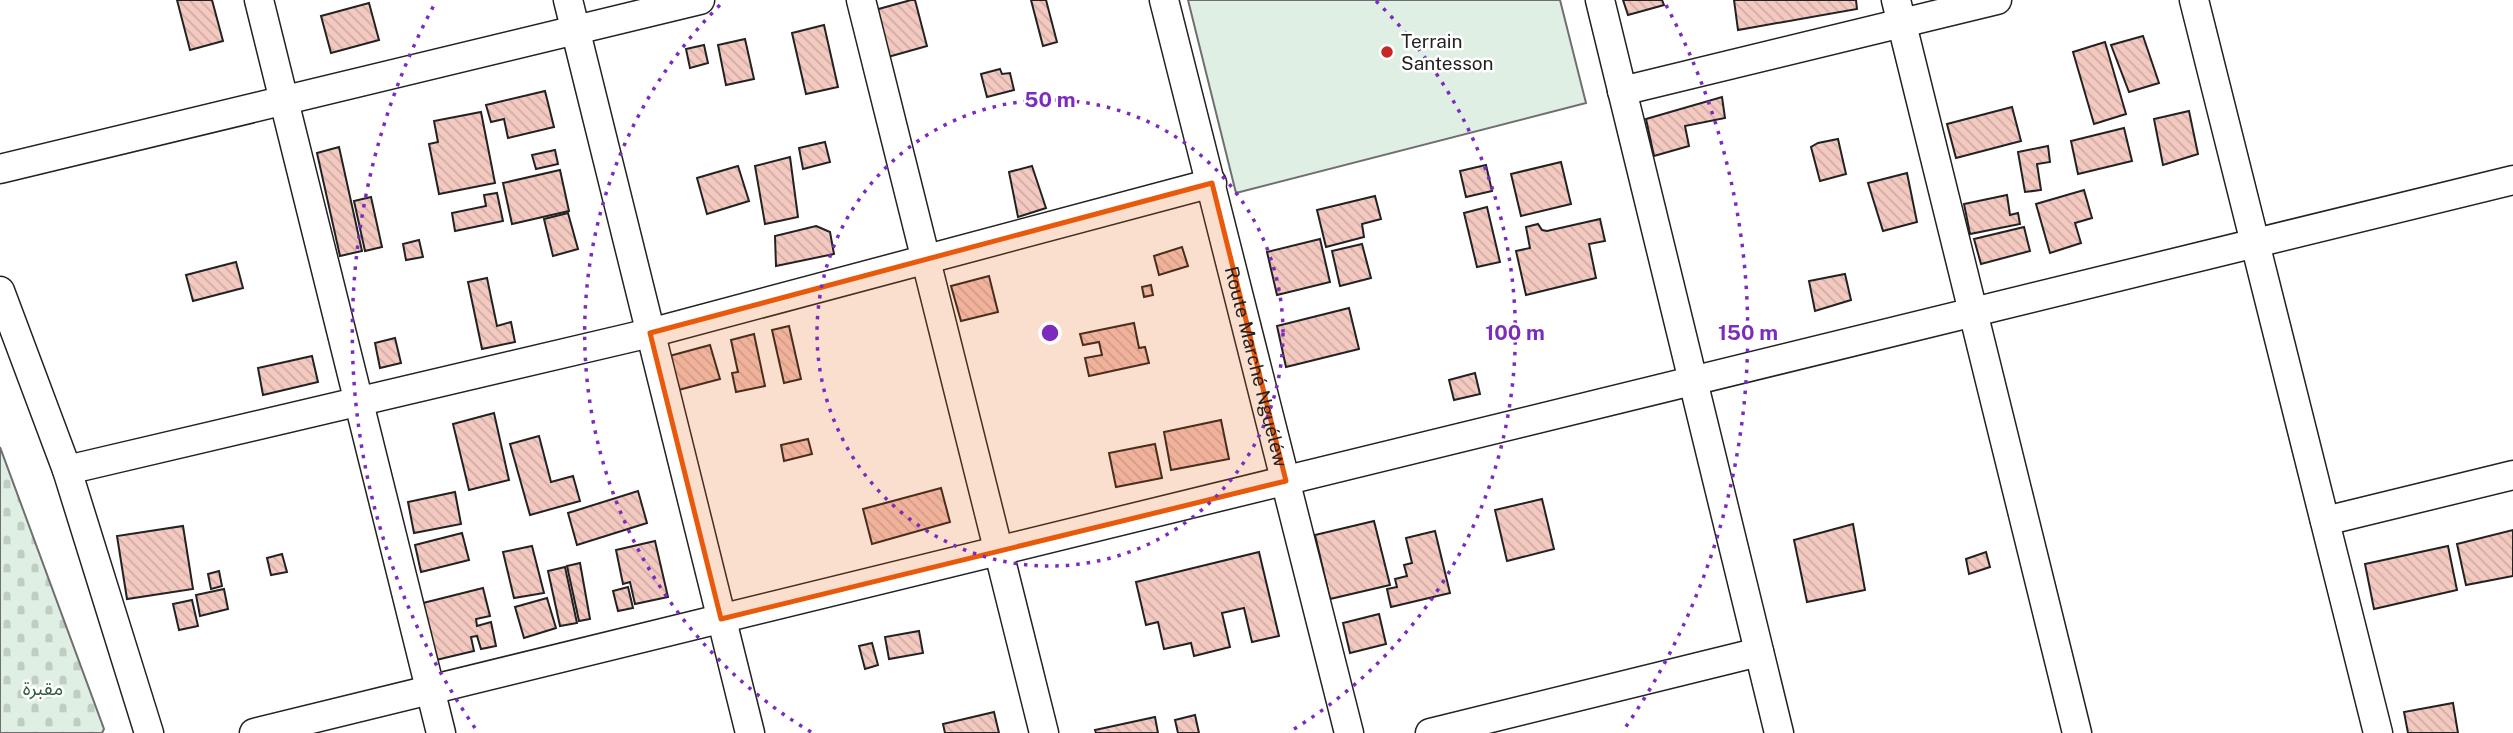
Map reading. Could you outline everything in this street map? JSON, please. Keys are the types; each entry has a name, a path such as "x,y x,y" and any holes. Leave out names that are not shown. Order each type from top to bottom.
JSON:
{"street":[{"path":"259,0 442,733"},
{"path":"568,0 750,733"},
{"path":"0,169 700,0"},
{"path":"861,0 1044,733"},
{"name":"Route Marché Nguéléw","path":"1164,0 1349,733"},
{"path":"1600,0 1779,733"},
{"path":"1622,91 1898,12 1997,0"},
{"path":"2194,0 2378,733"},
{"path":"1898,12 2077,733"},
{"path":"254,733 2513,180"},
{"path":"66,470 359,403 650,332 1212,183"},
{"path":"0,290 66,470 149,733"},
{"path":"2325,521 2513,475"},
{"path":"1430,733 1759,652"}],"highlighted area":[{"path":"1212,183 1286,481 721,619 650,333"}],"green space":[{"name":"Terrain Santesson","path":"1188,0 1560,0 1586,103 1236,193"},
{"name":"مقبرة","path":"0,447 104,729 102,733 0,733"}],"building":[{"path":"177,0 212,0 223,41 190,50"},
{"path":"915,0 927,46 888,57 875,10"},
{"path":"1031,0 1046,0 1057,42 1043,46"},
{"path":"1623,0 1662,0 1664,5 1628,15"},
{"path":"1734,0 1856,0 1857,9 1738,30"},
{"path":"369,3 379,40 331,53 321,16"},
{"path":"824,25 838,87 806,94 792,33"},
{"path":"2143,36 2159,83 2129,92 2111,45"},
{"path":"745,39 754,79 726,85 718,45"},
{"path":"2105,42 2126,114 2094,124 2073,52"},
{"path":"704,45 708,63 690,68 686,49"},
{"path":"1000,69 1002,74 1010,73 1014,90 987,97 981,74"},
{"path":"545,91 554,127 508,138 504,119 491,122 486,105"},
{"path":"1722,97 1725,118 1685,126 1689,146 1654,156 1646,119"},
{"path":"2012,107 2021,141 1956,158 1947,124"},
{"path":"2189,111 2198,154 2163,165 2154,119"},
{"path":"481,112 495,183 439,194 429,144 438,142 434,121"},
{"path":"2124,128 2132,161 2078,174 2071,141"},
{"path":"1838,139 1846,174 1820,181 1811,147"},
{"path":"825,142 830,162 803,169 799,148"},
{"path":"2048,146 2050,162 2037,164 2041,190 2025,192 2018,152"},
{"path":"339,147 362,251 340,256 317,153"},
{"path":"555,150 558,164 536,169 532,155"},
{"path":"790,157 798,217 765,224 755,166"},
{"path":"1561,162 1571,204 1521,216 1511,174"},
{"path":"1486,165 1492,191 1466,197 1460,171"},
{"path":"738,166 749,201 707,214 697,178"},
{"path":"1032,166 1046,208 1018,217 1009,172"},
{"path":"560,170 569,211 512,224 503,183"},
{"path":"1907,173 1917,222 1883,231 1868,183"},
{"path":"2084,190 2092,218 2075,223 2081,243 2050,253 2036,204"},
{"path":"497,193 503,221 455,231 452,213 486,206 484,195"},
{"path":"2007,195 2010,215 2018,213 2020,224 1970,234 1964,204"},
{"path":"1375,196 1381,219 1362,224 1364,237 1326,247 1317,210"},
{"path":"371,197 382,247 365,251 354,201"},
{"path":"1487,207 1500,262 1477,267 1464,213"},
{"path":"568,213 578,249 553,256 544,219"},
{"path":"1600,219 1605,241 1589,244 1596,278 1526,295 1516,251 1530,248 1526,227 1538,224 1542,230 1547,231"},
{"path":"816,226 830,232 834,254 776,266 775,236"},
{"path":"2024,227 2030,251 1981,264 1974,239"},
{"path":"1320,239 1330,282 1277,295 1267,252"},
{"path":"419,240 423,257 406,260 403,244"},
{"path":"1362,244 1371,278 1340,286 1332,251"},
{"path":"1182,247 1188,266 1159,275 1154,256"},
{"path":"236,262 243,288 193,301 186,275"},
{"path":"1845,274 1851,300 1815,311 1809,281"},
{"path":"989,276 998,312 961,321 951,286"},
{"path":"487,278 497,326 511,322 515,342 482,349 468,282"},
{"path":"1151,285 1153,295 1144,297 1142,287"},
{"path":"1349,308 1359,349 1286,367 1277,326"},
{"path":"1134,323 1139,348 1145,347 1149,363 1089,376 1085,358 1102,355 1099,342 1083,345 1080,334"},
{"path":"789,326 801,379 784,383 772,330"},
{"path":"754,334 765,386 736,392 732,373 738,372 731,340"},
{"path":"395,338 401,363 380,368 375,343"},
{"path":"710,345 720,379 671,392 662,358"},
{"path":"312,356 318,382 263,395 258,368"},
{"path":"1475,373 1480,394 1454,400 1449,380"},
{"path":"494,413 509,480 469,490 453,424"},
{"path":"1221,420 1229,459 1171,470 1164,432"},
{"path":"539,436 551,482 573,476 580,501 530,515 510,444"},
{"path":"808,439 812,454 784,461 781,445"},
{"path":"1155,444 1162,478 1116,487 1109,453"},
{"path":"941,488 950,522 872,544 863,509"},
{"path":"638,491 647,523 577,545 568,513"},
{"path":"455,492 461,524 414,533 408,502"},
{"path":"1542,499 1554,549 1507,561 1495,510"},
{"path":"1374,521 1390,585 1330,599 1315,535"},
{"path":"1853,524 1865,590 1807,602 1794,540"},
{"path":"183,526 193,589 127,599 117,536"},
{"path":"2513,530 2513,576 2466,585 2457,544"},
{"path":"1435,531 1450,593 1391,607 1387,589 1397,587 1395,579 1407,576 1404,565 1412,563 1406,538"},
{"path":"462,533 469,560 421,572 415,545"},
{"path":"655,541 668,597 635,604 630,582 623,584 616,550"},
{"path":"532,546 544,593 514,598 503,552"},
{"path":"2448,546 2457,590 2374,609 2365,564"},
{"path":"1259,552 1279,636 1252,642 1244,608 1222,613 1230,647 1194,656 1191,643 1164,649 1158,622 1146,625 1136,582"},
{"path":"1986,552 1990,567 1969,574 1966,559"},
{"path":"282,554 287,572 271,575 267,558"},
{"path":"580,563 590,619 579,621 567,566"},
{"path":"565,567 577,623 560,626 548,571"},
{"path":"219,571 222,586 211,589 208,574"},
{"path":"628,587 633,608 618,611 613,591"},
{"path":"483,588 490,616 476,619 477,626 491,622 496,646 481,649 477,636 471,637 474,651 436,660 423,603"},
{"path":"224,589 228,609 200,616 196,595"},
{"path":"547,598 556,628 524,638 515,607"},
{"path":"192,600 198,626 179,630 173,604"},
{"path":"1379,614 1386,644 1350,653 1343,623"},
{"path":"919,631 923,653 889,659 885,637"},
{"path":"872,643 878,665 865,669 859,646"},
{"path":"2453,703 2458,733 2408,733 2404,712"},
{"path":"994,712 999,733 945,733 943,724"},
{"path":"1195,715 1199,733 1178,733 1175,720"},
{"path":"1155,717 1158,733 1096,733 1095,730"}],"place":[{"name":"Terrain Santesson","path":"1387,52"}]}
